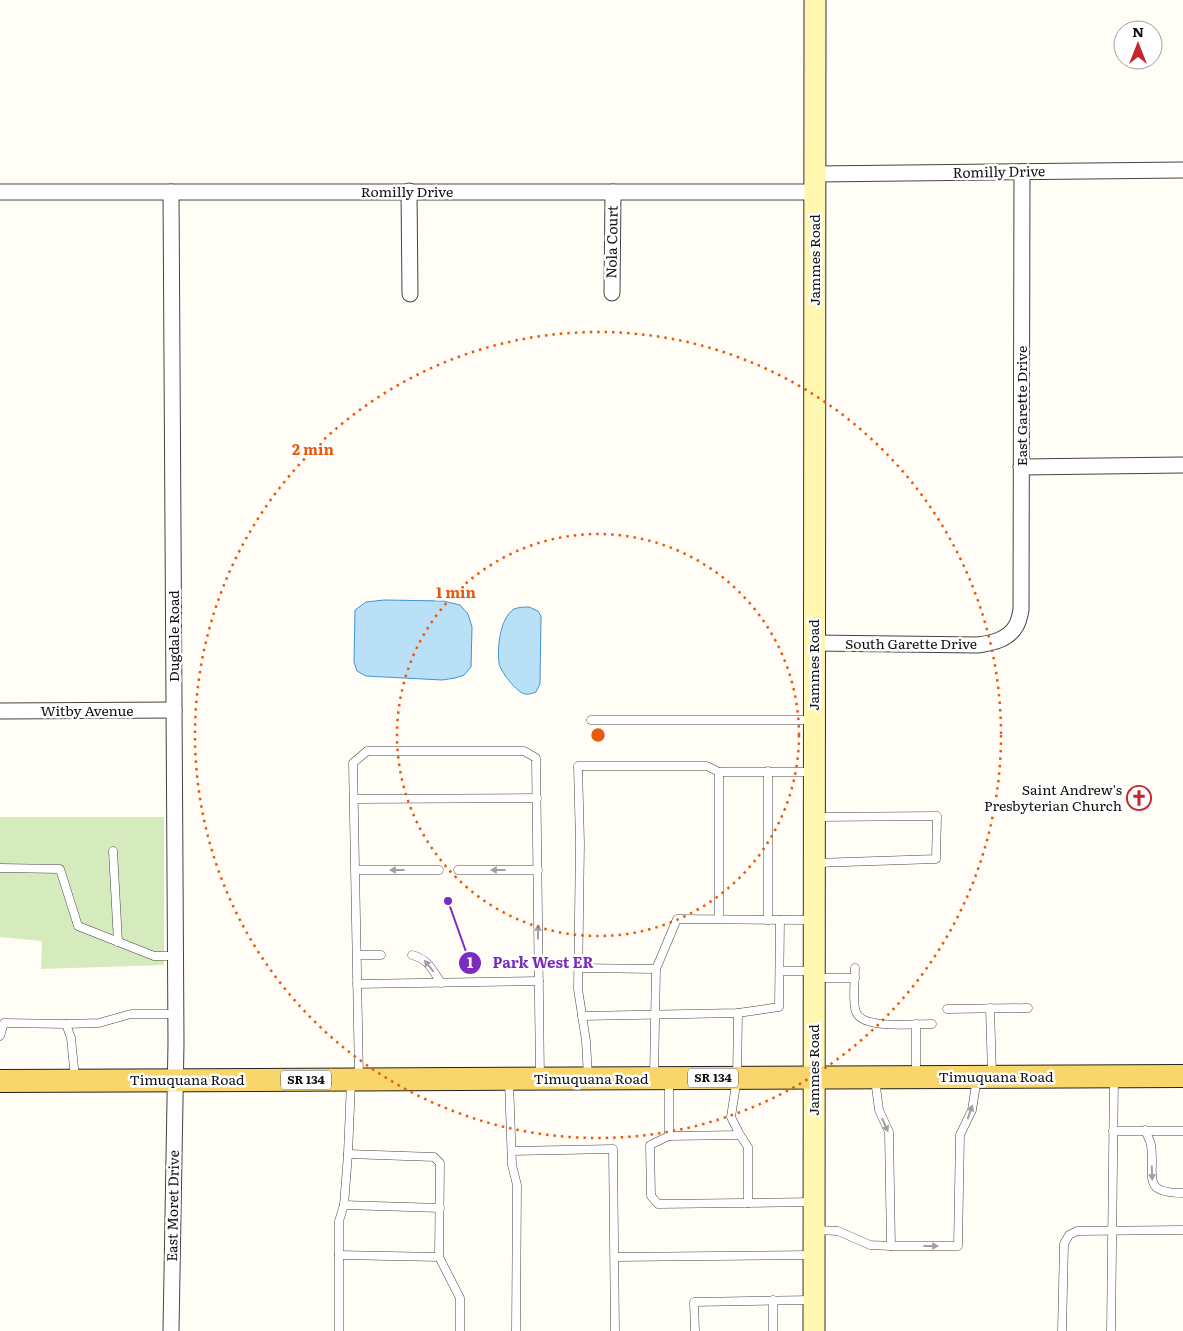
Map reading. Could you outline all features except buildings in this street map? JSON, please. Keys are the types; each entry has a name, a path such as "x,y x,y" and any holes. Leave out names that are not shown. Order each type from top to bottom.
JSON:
{"main road":[{"name":"Timuquana Road","path":"0,1081 1183,1076"}],"street":[{"name":"Jammes Road","path":"814,1331 815,0"},
{"name":"Romilly Drive","path":"0,192 612,192 1022,172 1183,170"},
{"name":"East Garette Drive","path":"1006,636 1016,627 1021,610 1022,172"},
{"name":"Dugdale Road","path":"171,192 175,1080"},
{"path":"409,192 410,294"},
{"name":"Nola Court","path":"612,192 612,293"},
{"path":"1021,467 1183,466"},
{"name":"South Garette Drive","path":"814,643 978,645 994,643 1006,636"},
{"name":"Witby Avenue","path":"0,711 174,710"},
{"name":"East Moret Drive","path":"171,1331 175,1080"}],"lane":[{"path":"592,720 814,720"},
{"path":"338,1331 339,1221 344,1205 355,1080 357,955 353,762 367,751 524,751 536,758 540,1079"},
{"path":"588,1079 586,1041 578,989 580,843 578,766 707,766 719,772 814,772"},
{"path":"768,771 768,920"},
{"path":"719,772 719,919"},
{"path":"354,799 537,798"},
{"path":"814,817 937,816 936,859 814,863"},
{"path":"113,851 118,942"},
{"path":"0,868 60,869 78,926 154,956 175,956"},
{"path":"356,870 439,870"},
{"path":"458,870 538,870"},
{"path":"669,1136 656,1015 656,969 677,919 814,920"},
{"path":"582,1016 738,1013 779,1007 780,920"},
{"path":"357,955 380,955"},
{"path":"412,955 422,958 431,967 441,983"},
{"path":"578,968 656,969"},
{"path":"854,968 854,1008 857,1015 865,1021 875,1024 932,1024"},
{"path":"780,971 854,978"},
{"path":"357,984 539,981"},
{"path":"814,1230 838,1231 870,1245 958,1246 960,1135 972,1110 984,1077 990,1008"},
{"path":"947,1009 1028,1008"},
{"path":"738,1013 737,1078 731,1117 748,1147 748,1203"},
{"path":"0,1036 4,1023 99,1023 131,1014 175,1014"},
{"path":"66,1024 71,1038 75,1081"},
{"path":"916,1024 916,1078"},
{"path":"1111,1331 1114,1077"},
{"path":"875,1078 879,1110 889,1132 891,1246"},
{"path":"509,1079 512,1164 517,1186 516,1331"},
{"path":"1145,1130 1151,1144 1152,1180 1156,1187 1165,1192 1183,1193"},
{"path":"1113,1131 1183,1132"},
{"path":"740,1135 669,1136 650,1145 651,1196 658,1204 814,1202"},
{"path":"512,1151 613,1149 615,1331"},
{"path":"348,1154 434,1157 440,1163 439,1257 460,1298 460,1331"},
{"path":"344,1205 440,1208"},
{"path":"1062,1331 1064,1244 1069,1235 1077,1232 1183,1230"},
{"path":"339,1256 439,1257"},
{"path":"615,1257 814,1256"},
{"path":"773,1300 773,1331"},
{"path":"695,1331 694,1302 814,1300"}],"green space":[{"path":"0,817 164,817 164,965 41,969 42,941 0,937"}],"water":[{"path":"384,600 443,601 460,605 468,614 472,627 471,667 464,675 442,680 366,676 357,671 354,662 355,610 366,602"},
{"path":"529,607 538,611 541,616 540,684 536,692 526,694 514,686 502,671 499,663 499,649 500,633 509,613 516,608"}],"place":[{"name":"Saint Andrew's Presbyterian Church","path":"1139,798"},
{"name":"Park West ER","path":"448,901"}]}
